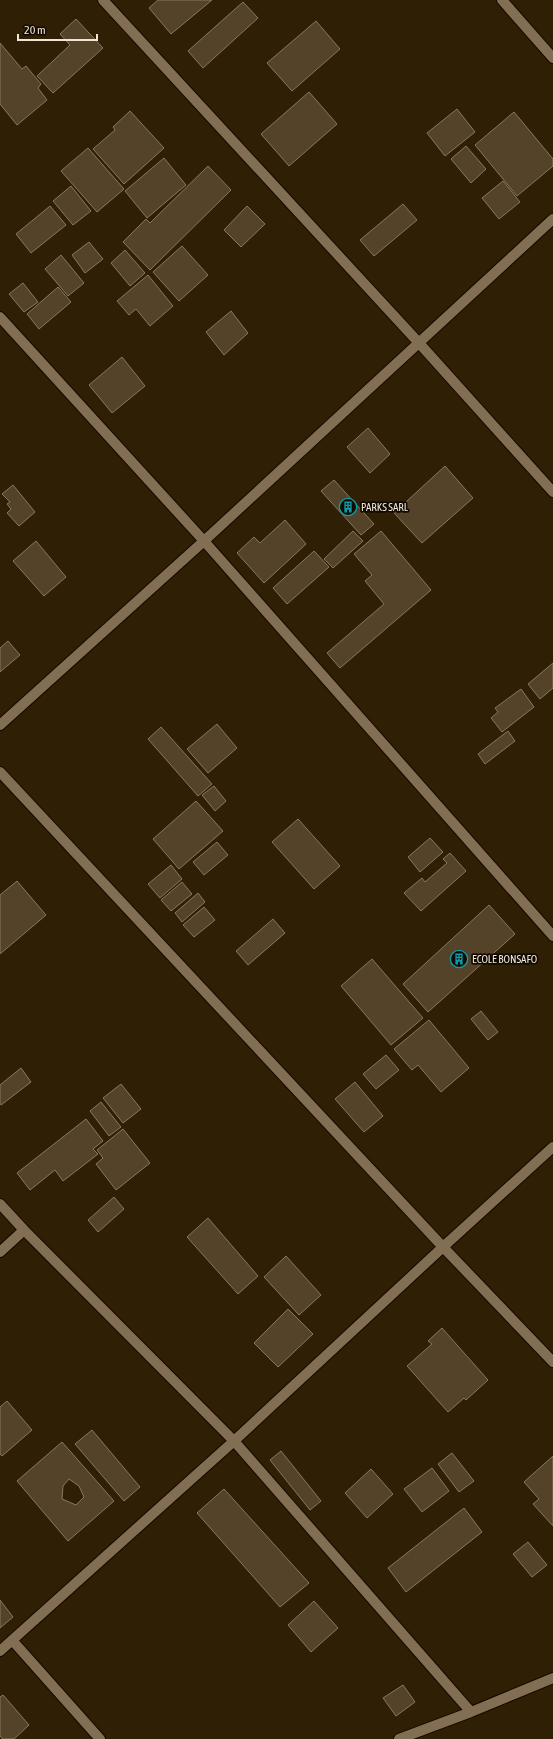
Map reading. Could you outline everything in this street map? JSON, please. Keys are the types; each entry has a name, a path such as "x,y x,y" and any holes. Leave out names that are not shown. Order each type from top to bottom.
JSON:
{"street":[{"path":"103,0 419,343 553,492"},
{"path":"502,0 553,58"},
{"path":"0,725 204,541 553,219"},
{"path":"0,317 204,541 553,936"},
{"path":"0,772 443,1247 553,1362"},
{"path":"0,1651 234,1441 553,1147"},
{"path":"0,1204 234,1441 471,1712"},
{"path":"0,1252 24,1230"},
{"path":"12,1640 100,1739"},
{"path":"399,1739 471,1712 553,1678"}],"building":[{"path":"158,0 212,0 171,34 149,8"},
{"path":"243,2 258,18 203,68 188,51"},
{"path":"76,19 103,48 53,93 37,76 70,45 60,34"},
{"path":"316,21 340,49 292,91 267,63"},
{"path":"0,43 22,69 26,66 41,84 38,88 47,100 17,125 0,104"},
{"path":"309,92 337,124 289,166 261,134"},
{"path":"457,109 475,132 445,156 427,133"},
{"path":"130,111 164,148 124,184 93,149 115,130 113,127"},
{"path":"514,112 553,159 553,166 517,196 475,145"},
{"path":"466,146 486,169 471,183 451,159"},
{"path":"88,148 124,189 97,212 61,171"},
{"path":"164,158 186,185 147,218 125,191"},
{"path":"208,166 231,190 150,270 123,242 146,219 150,223"},
{"path":"503,181 520,202 499,219 482,198"},
{"path":"71,186 91,211 73,225 53,201"},
{"path":"403,204 417,220 374,256 360,240"},
{"path":"50,206 66,225 31,253 16,234"},
{"path":"247,206 265,224 241,247 224,230"},
{"path":"89,242 103,259 85,273 72,255"},
{"path":"182,246 208,275 179,301 153,272"},
{"path":"125,250 145,273 130,286 111,263"},
{"path":"61,255 84,283 68,296 45,269"},
{"path":"148,275 173,306 150,326 136,309 129,315 117,301"},
{"path":"23,283 38,302 24,312 9,294"},
{"path":"58,287 71,302 39,329 27,314"},
{"path":"231,311 248,333 224,355 206,332"},
{"path":"122,357 145,386 112,413 89,385"},
{"path":"368,428 390,454 370,473 347,447"},
{"path":"445,466 473,498 422,543 394,513"},
{"name":"PARKS SARL","path":"334,480 374,524 361,535 321,491"},
{"path":"13,485 35,512 19,526 7,513 11,509 7,504 10,502 2,494"},
{"path":"285,520 306,544 264,583 237,553 254,537 260,543"},
{"path":"353,531 363,541 333,568 324,559"},
{"path":"381,531 431,590 340,668 327,653 384,604 365,581 372,575 354,554"},
{"path":"36,541 66,577 44,596 13,561"},
{"path":"314,551 329,567 287,604 273,588"},
{"path":"8,641 20,655 0,672 0,648"},
{"path":"553,663 553,688 540,699 528,684"},
{"path":"521,689 534,707 502,732 491,718 498,712 495,708"},
{"path":"217,724 237,748 208,773 187,749"},
{"path":"161,727 212,784 198,796 148,739"},
{"path":"508,731 515,741 485,764 478,754"},
{"path":"214,786 226,801 215,811 202,795"},
{"path":"196,801 223,831 179,869 153,839"},
{"path":"298,819 340,866 314,889 272,842"},
{"path":"430,838 443,852 420,872 408,857"},
{"path":"217,842 228,855 204,875 193,862"},
{"path":"450,853 466,871 421,911 404,893 422,878 425,882 447,863 443,859"},
{"path":"171,865 182,879 160,898 148,884"},
{"path":"17,881 46,915 0,954 0,895"},
{"path":"182,882 192,894 171,911 161,900"},
{"path":"198,893 205,902 182,922 175,913"},
{"name":"ECOLE BONSAFO","path":"489,905 515,934 428,1012 403,984"},
{"path":"204,907 215,920 194,937 183,925"},
{"path":"273,919 285,933 248,965 236,951"},
{"path":"372,959 423,1018 391,1045 341,986"},
{"path":"481,1011 498,1032 488,1040 471,1019"},
{"path":"429,1020 469,1068 441,1092 418,1065 412,1070 394,1049"},
{"path":"386,1055 399,1070 376,1089 363,1074"},
{"path":"21,1068 31,1082 1,1105 0,1085"},
{"path":"355,1082 383,1116 364,1132 335,1099"},
{"path":"121,1084 141,1109 123,1123 103,1098"},
{"path":"101,1102 121,1127 109,1136 90,1111"},
{"path":"86,1119 103,1141 93,1149 98,1154 63,1181 55,1170 30,1190 17,1173"},
{"path":"123,1129 150,1163 116,1190 96,1164 103,1158 97,1150"},
{"path":"114,1197 124,1209 98,1232 88,1220"},
{"path":"208,1218 258,1276 238,1294 187,1237"},
{"path":"286,1256 321,1295 299,1315 264,1277"},
{"path":"288,1309 313,1334 278,1367 254,1343"},
{"path":"442,1328 488,1380 466,1400 464,1398 448,1412 407,1366 432,1344 428,1341"},
{"path":"7,1401 32,1430 2,1456 0,1454 0,1407"},
{"path":"92,1430 140,1487 124,1501 75,1444"},
{"path":"62,1442 114,1501 68,1541 17,1481","holes":["69,1479 79,1486 84,1497 76,1505 62,1499 63,1486"]},
{"path":"281,1451 321,1501 310,1510 270,1460"},
{"path":"452,1453 474,1481 459,1492 438,1464"},
{"path":"553,1456 553,1526 533,1504 539,1499 524,1482"},
{"path":"432,1468 449,1491 422,1512 404,1489"},
{"path":"371,1469 393,1494 367,1518 345,1493"},
{"path":"224,1489 309,1583 280,1607 197,1513"},
{"path":"464,1508 482,1532 406,1592 388,1568"},
{"path":"528,1542 547,1565 532,1577 513,1554"},
{"path":"0,1600 13,1617 0,1628"},
{"path":"314,1601 338,1628 311,1652 288,1625"},
{"path":"403,1685 415,1702 396,1716 383,1698"},
{"path":"3,1695 29,1725 14,1739 3,1739 0,1736 0,1697"}],"place":[{"name":"PARKS SARL","path":"348,507"},
{"name":"ECOLE BONSAFO","path":"459,959"}]}
